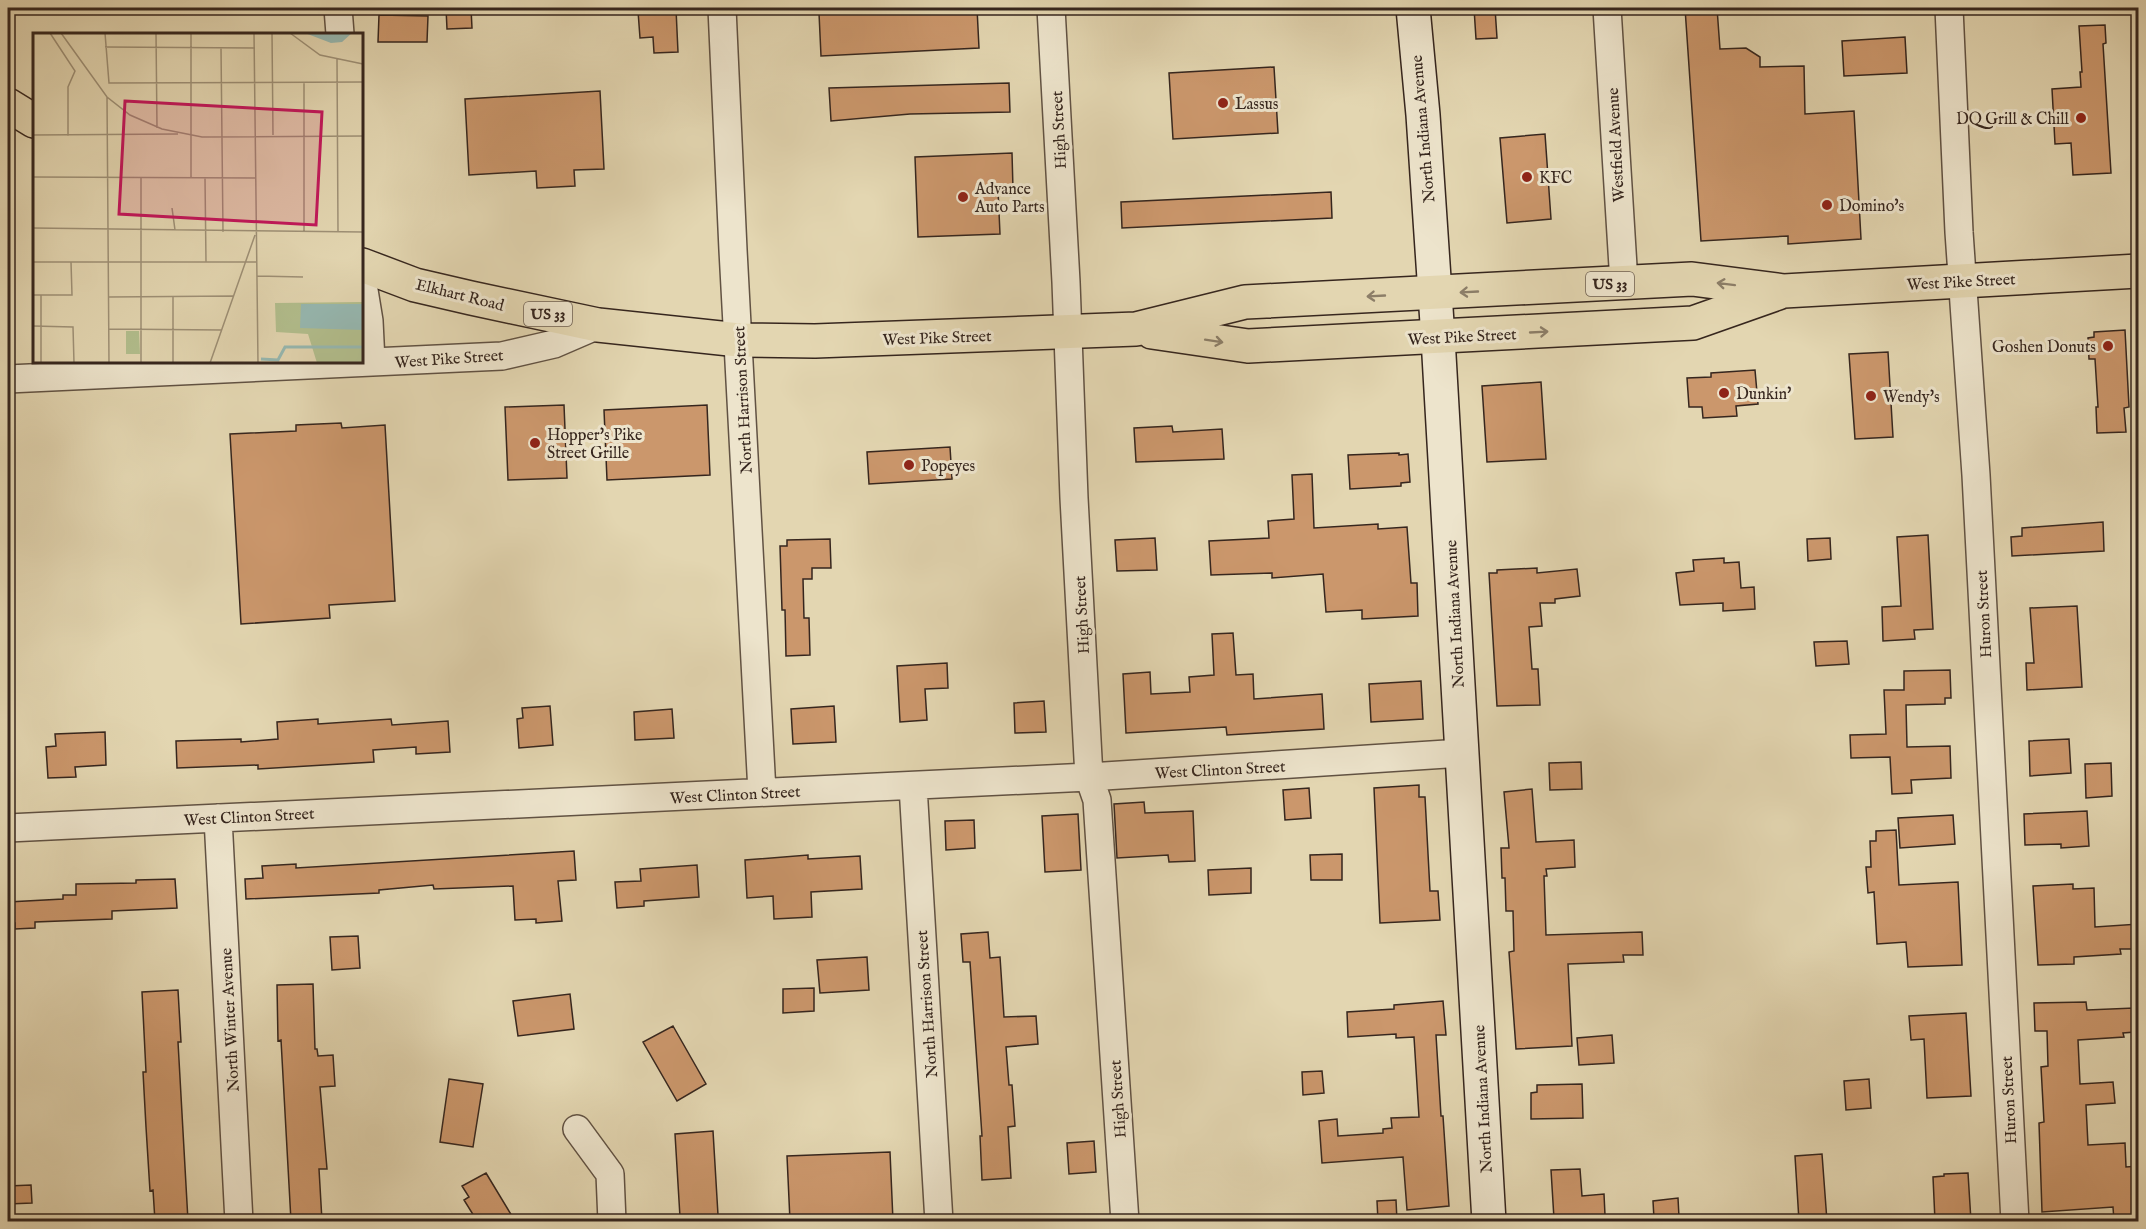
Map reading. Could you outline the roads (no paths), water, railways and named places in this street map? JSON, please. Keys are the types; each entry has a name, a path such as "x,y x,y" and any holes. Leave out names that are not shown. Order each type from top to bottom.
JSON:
{"highway":[{"path":"8,105 33,120"},
{"name":"Elkhart Road","path":"363,265 415,285 598,325 739,340"},
{"name":"West Pike Street","path":"1136,329 1245,302 1692,279 1784,291 2139,271"},
{"name":"West Pike Street","path":"739,340 861,340 1136,329 1248,346 1438,338 1693,323 1784,291"}],"street":[{"path":"338,8 340,33"},
{"name":"North Harrison Street","path":"722,8 762,792"},
{"name":"High Street","path":"1051,8 1089,777 1097,800 1125,1221"},
{"name":"North Indiana Avenue","path":"1413,8 1438,338 1489,1221"},
{"name":"Westfield Avenue","path":"1607,8 1624,283"},
{"name":"Huron Street","path":"1949,8 1962,281 1976,475 2014,1221"},
{"path":"363,284 369,321 371,363"},
{"name":"West Pike Street","path":"8,379 502,356 554,344 598,325"},
{"name":"West Clinton Street","path":"8,828 1089,777 1462,753"},
{"name":"North Harrison Street","path":"913,786 939,1221"},
{"name":"North Winter Avenue","path":"218,818 239,1221"},
{"path":"576,1129 610,1174 612,1221"}],"place":[{"name":"Lassus","path":"1223,103"},
{"name":"DQ Grill & Chill","path":"2081,118"},
{"name":"KFC","path":"1527,177"},
{"name":"Advance Auto Parts","path":"963,197"},
{"name":"Domino's","path":"1827,205"},
{"name":"Goshen Donuts","path":"2108,346"},
{"name":"Dunkin'","path":"1724,393"},
{"name":"Wendy's","path":"1871,396"},
{"name":"Hopper's Pike Street Grille","path":"535,443"},
{"name":"Popeyes","path":"909,465"}]}
